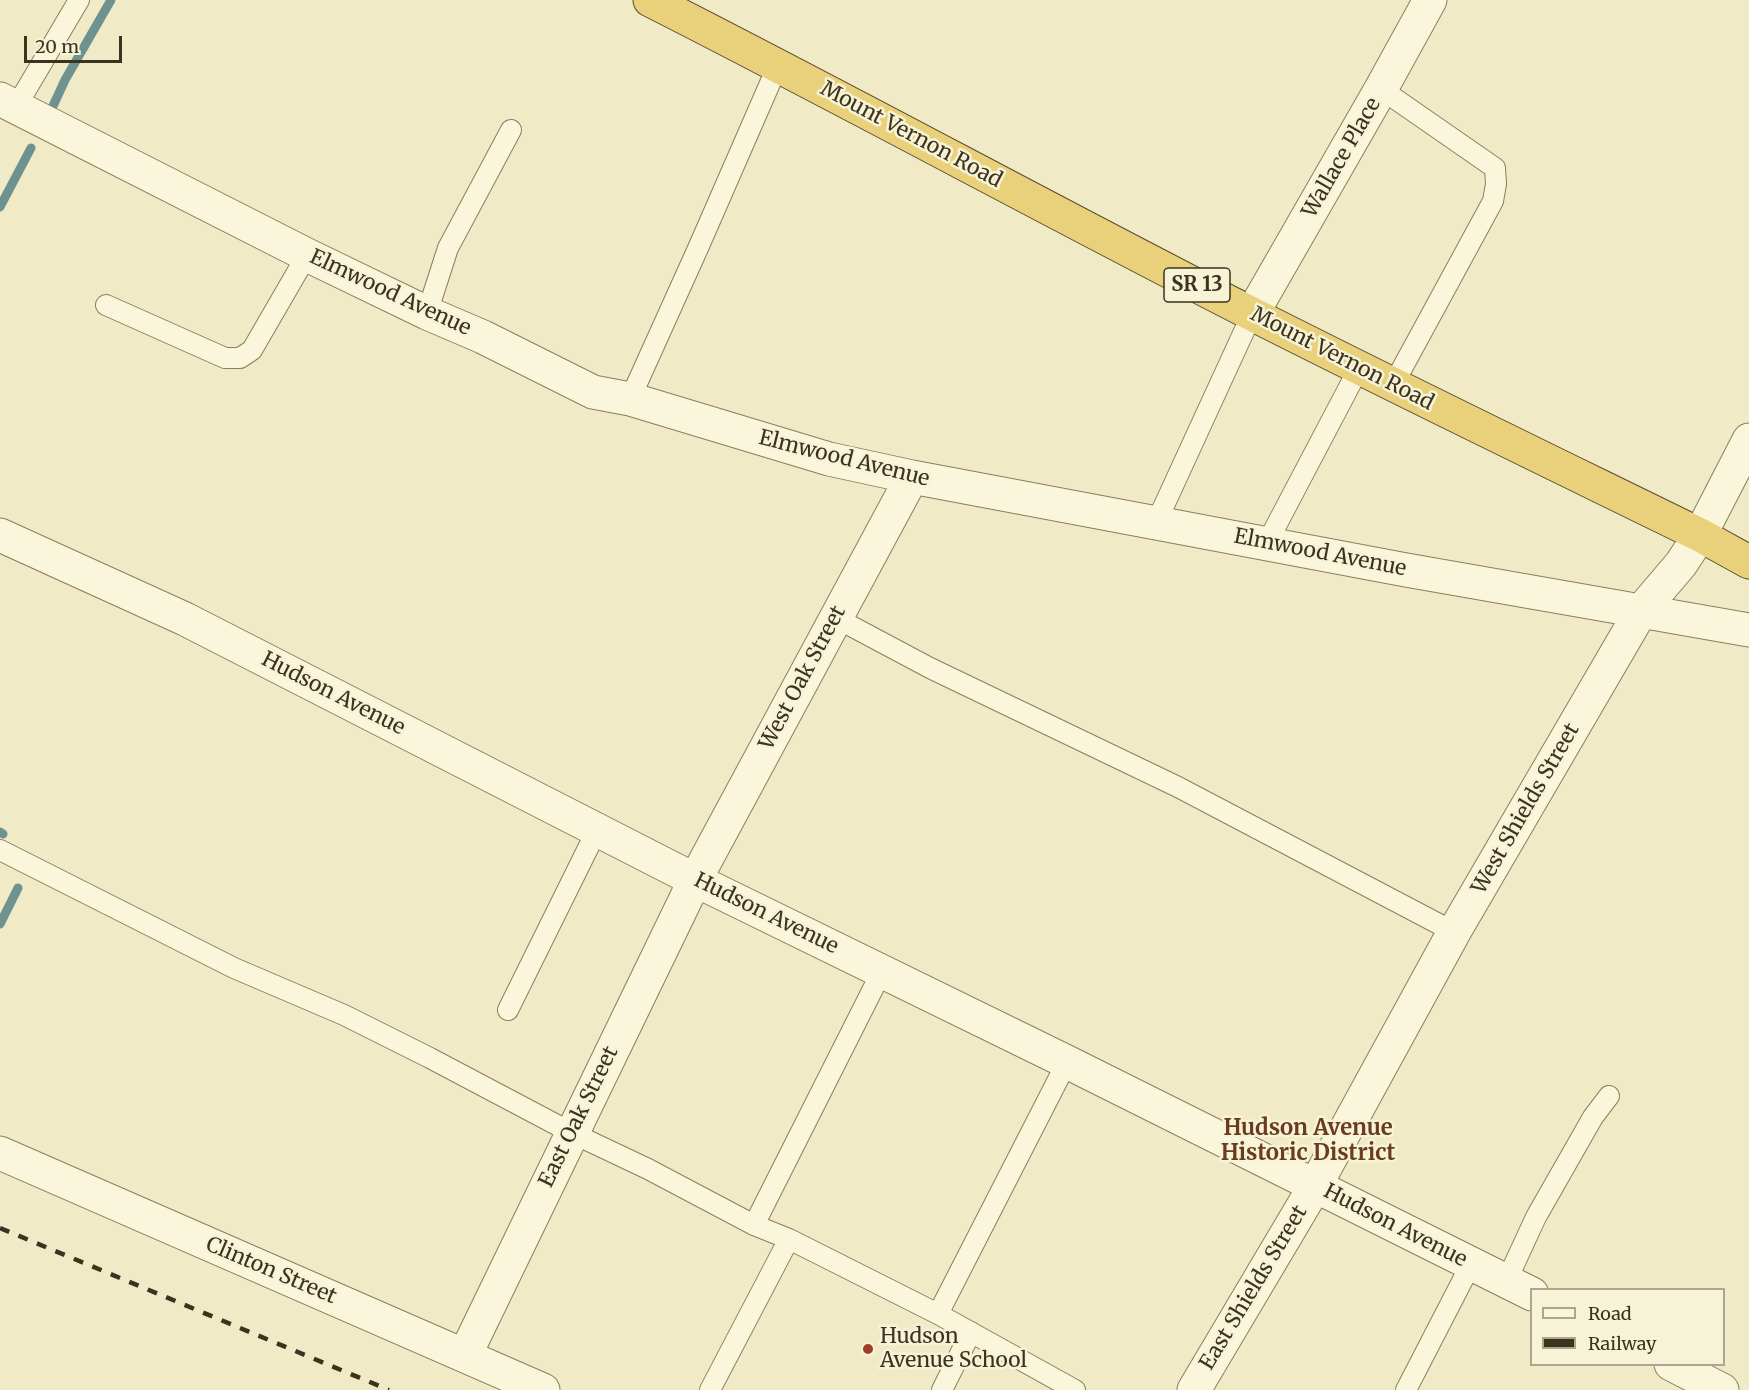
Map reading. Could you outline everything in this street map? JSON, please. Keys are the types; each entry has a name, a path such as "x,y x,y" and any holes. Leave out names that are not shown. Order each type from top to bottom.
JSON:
{"highway":[{"name":"Mount Vernon Road","path":"650,0 1252,314 1700,535 1749,562"}],"street":[{"name":"Wallace Place","path":"1252,314 1382,90 1430,0"},
{"name":"Elmwood Avenue","path":"8,103 307,255 427,313 483,337 593,392 630,399 829,459 912,477 1749,630"},
{"name":"West Shields Street","path":"1314,1186 1454,932 1641,611 1681,564 1700,535 1749,441"},
{"name":"West Oak Street","path":"695,880 912,477"},
{"name":"Hudson Avenue","path":"0,535 185,619 695,880 1067,1062 1519,1288"},
{"name":"East Oak Street","path":"465,1355 695,880"},
{"name":"Clinton Street","path":"0,1153 543,1390"},
{"name":"East Shields Street","path":"1194,1390 1314,1186"},
{"path":"1673,1366 1722,1390"}],"lane":[{"path":"8,103 79,0"},
{"path":"630,399 778,65"},
{"path":"1382,90 1495,168 1496,184 1493,201 1393,385"},
{"path":"427,313 448,248 511,130"},
{"path":"106,305 225,358 240,358 252,350 307,255"},
{"path":"1156,523 1252,314"},
{"path":"1267,543 1359,368"},
{"path":"836,618 930,668 1178,787 1454,932"},
{"path":"508,1010 597,830"},
{"path":"0,850 234,968 344,1015 754,1225 789,1239 938,1314 1075,1390"},
{"path":"754,1225 882,971"},
{"path":"938,1314 1067,1062"},
{"path":"1519,1288 1547,1197 1593,1117 1609,1096"},
{"path":"710,1390 789,1239"},
{"path":"1406,1390 1471,1264"},
{"path":"942,1390 971,1332"}],"waterway":[{"path":"53,106 65,80 111,0"},
{"path":"0,207 31,148"},
{"path":"0,924 18,888"}],"railway":[{"path":"0,1228 389,1390"}],"place":[{"name":"Hudson Avenue School","path":"868,1349"}],"district":[{"name":"Hudson Avenue Historic District","path":"1308,1142"}]}
